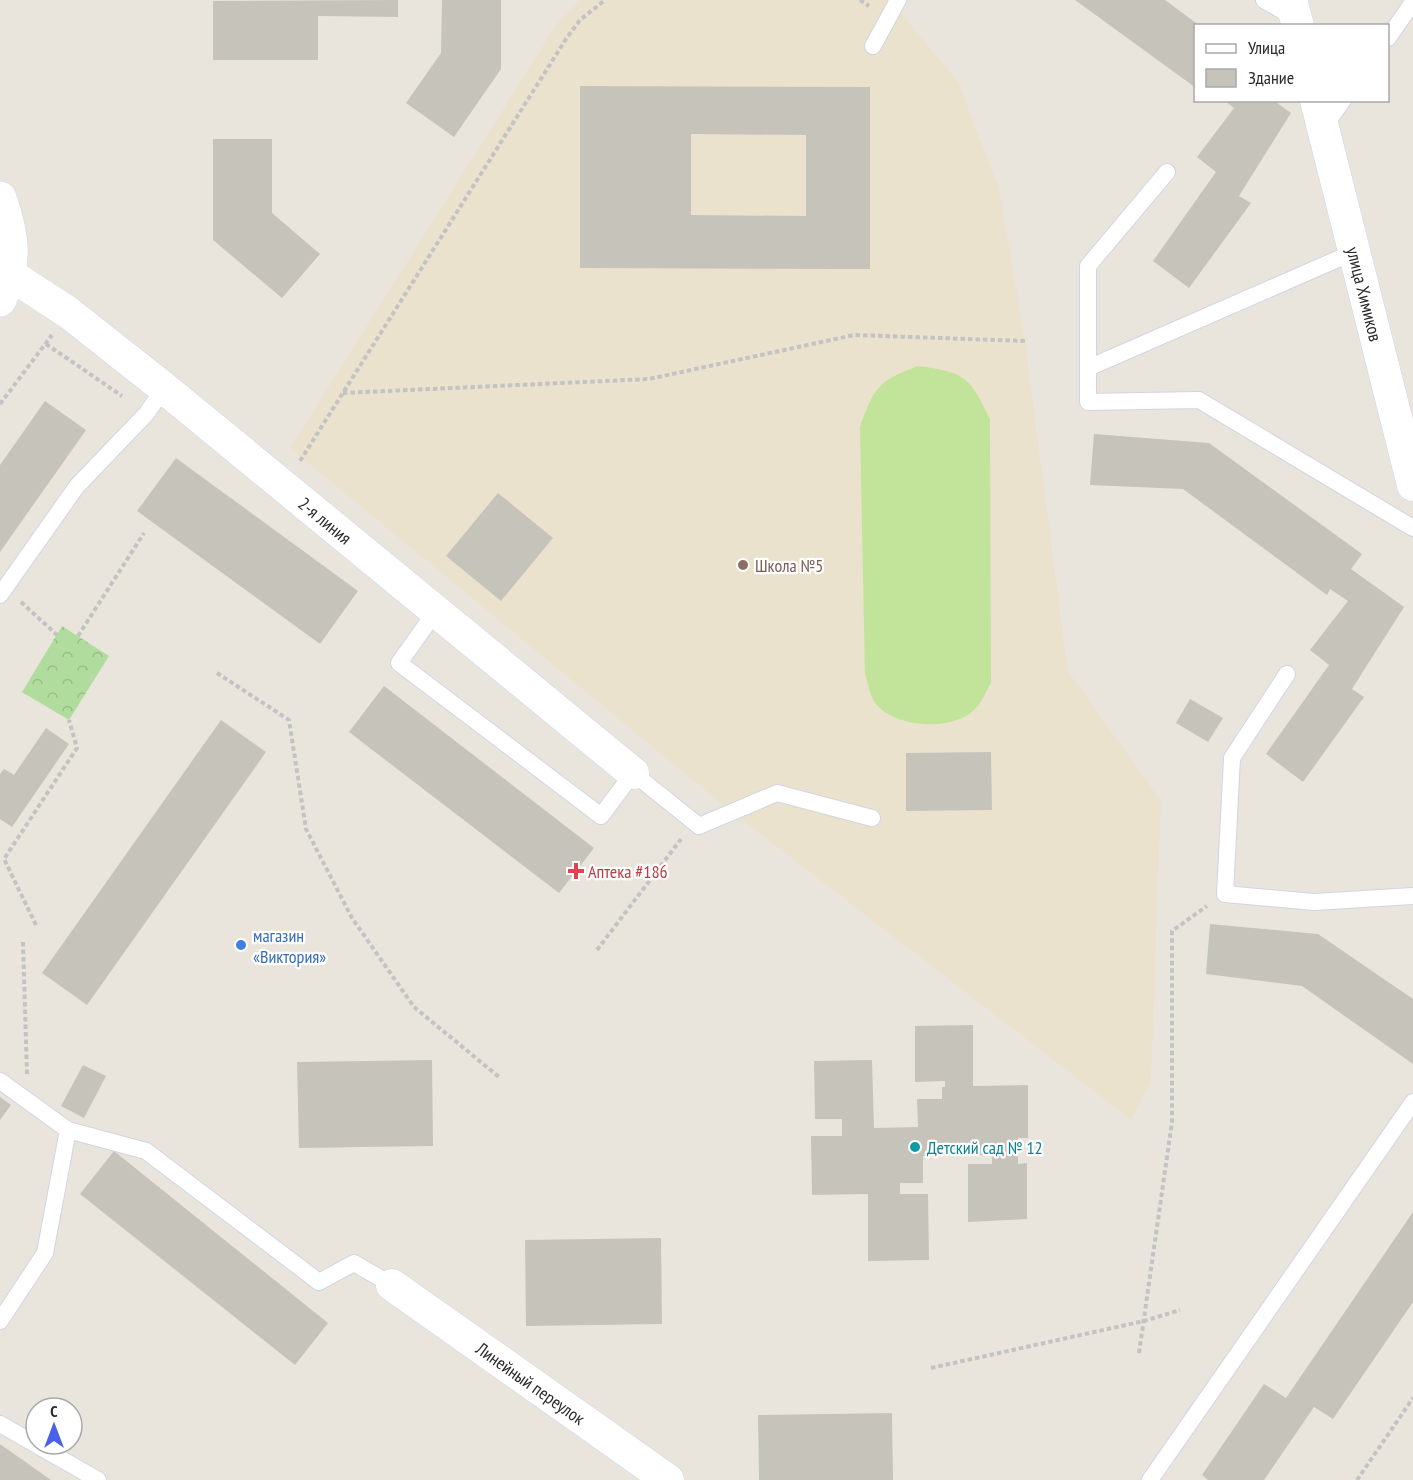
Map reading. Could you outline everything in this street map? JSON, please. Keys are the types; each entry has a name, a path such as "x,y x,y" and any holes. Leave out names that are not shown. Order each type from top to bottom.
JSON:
{"street":[{"name":"улица Химиков","path":"1320,114 1413,485"},
{"path":"0,198 10,228 6,288"},
{"name":"2-я линия","path":"6,288 69,313 164,388 633,773"},
{"name":"Линейный переулок","path":"392,1285 668,1480"}],"lane":[{"path":"873,46 898,0"},
{"path":"1264,0 1295,15"},
{"path":"1389,37 1413,2"},
{"path":"1320,114 1340,102"},
{"path":"1167,172 1088,266 1088,402 1199,400 1413,528"},
{"path":"1088,368 1354,252"},
{"path":"2,591 77,486 147,413 164,388"},
{"path":"436,611 399,663 601,816 633,773 699,826 777,793 872,818"},
{"path":"1287,674 1232,758 1225,894 1314,902 1413,896"},
{"path":"0,1081 68,1130 146,1150 319,1282 354,1263 392,1285"},
{"path":"1150,1480 1413,1102"},
{"path":"0,1321 45,1252 68,1130"},
{"path":"0,1424 98,1480"}],"path":[{"path":"281,484 302,459 566,39 580,20 605,0"},
{"path":"0,404 69,313"},
{"path":"343,393 649,379 854,335 1025,341"},
{"path":"78,636 144,533"},
{"path":"2,591 57,635"},
{"path":"217,674 289,720 306,829 352,918 414,1007 499,1077"},
{"path":"36,925 4,859 77,748 69,720"},
{"path":"597,950 694,822"},
{"path":"1139,1353 1172,1122 1172,931 1225,894"},
{"path":"23,942 28,1101"},
{"path":"931,1368 1144,1321 1180,1310"},
{"path":"1357,1480 1413,1398"}],"shaded area":[{"name":"Школа №5","path":"580,0 890,0 958,82 999,188 1025,341 1068,671 1161,801 1151,1081 1131,1120 724,806 290,448 556,25"}],"green space":[{"path":"918,366 946,371 964,379 977,394 990,419 991,683 977,707 955,721 941,724 912,723 886,712 874,701 865,674 860,427 869,403 879,387 894,376"},
{"path":"62,626 109,656 69,720 22,692"}],"building":[{"path":"398,0 398,17 318,16 318,60 213,60 213,1"},
{"path":"442,0 501,0 501,69 454,137 406,103 441,53"},
{"path":"1075,0 1165,0 1197,24 1194,24 1194,87"},
{"path":"580,86 870,87 870,269 580,268","holes":["691,134 806,135 806,216 691,215"]},
{"path":"1226,102 1276,102 1291,113 1239,196 1251,203 1189,288 1153,261 1216,172 1197,157 1234,108"},
{"path":"213,139 272,139 272,213 320,254 282,298 213,240"},
{"path":"45,401 86,430 0,552 0,465"},
{"path":"1094,434 1209,443 1362,554 1351,569 1404,607 1352,689 1364,697 1303,782 1266,754 1329,665 1310,650 1348,601 1330,589 1327,595 1183,489 1090,485"},
{"path":"176,458 358,591 320,644 137,511"},
{"path":"498,493 553,538 501,601 446,556"},
{"path":"384,686 594,848 559,893 349,732"},
{"path":"1190,699 1223,718 1208,742 1176,723"},
{"path":"221,720 266,752 87,1005 42,973"},
{"path":"46,728 69,744 12,827 0,819 0,774 4,769 14,775"},
{"path":"991,752 992,810 906,811 906,753"},
{"path":"1210,924 1318,934 1413,999 1413,1064 1302,986 1206,974"},
{"name":"Детский сад № 12","path":"973,1025 973,1086 1028,1085 1028,1138 1018,1138 1018,1164 1027,1163 1027,1219 968,1222 968,1164 992,1164 992,1155 923,1156 923,1183 900,1183 900,1194 928,1194 929,1260 868,1261 868,1194 812,1195 811,1136 842,1136 842,1119 815,1119 814,1061 872,1060 874,1128 918,1127 917,1099 942,1099 942,1087 945,1087 945,1081 915,1082 915,1026"},
{"path":"432,1060 433,1146 299,1148 297,1062"},
{"path":"83,1065 106,1076 84,1118 61,1106"},
{"path":"0,1097 11,1105 0,1120"},
{"path":"114,1151 328,1323 295,1365 80,1194"},
{"path":"1413,1212 1413,1302 1333,1419 1314,1407 1264,1480 1208,1480 1202,1475 1264,1384 1286,1398"},
{"path":"661,1238 662,1324 526,1326 525,1240"},
{"path":"892,1413 893,1480 759,1480 758,1415"},
{"path":"0,1444 51,1480 0,1480"}],"place":[{"name":"Школа №5","path":"743,565"},
{"name":"Аптека #186","path":"576,871"},
{"name":"магазин «Виктория»","path":"241,945"},
{"name":"Детский сад № 12","path":"915,1147"}]}
